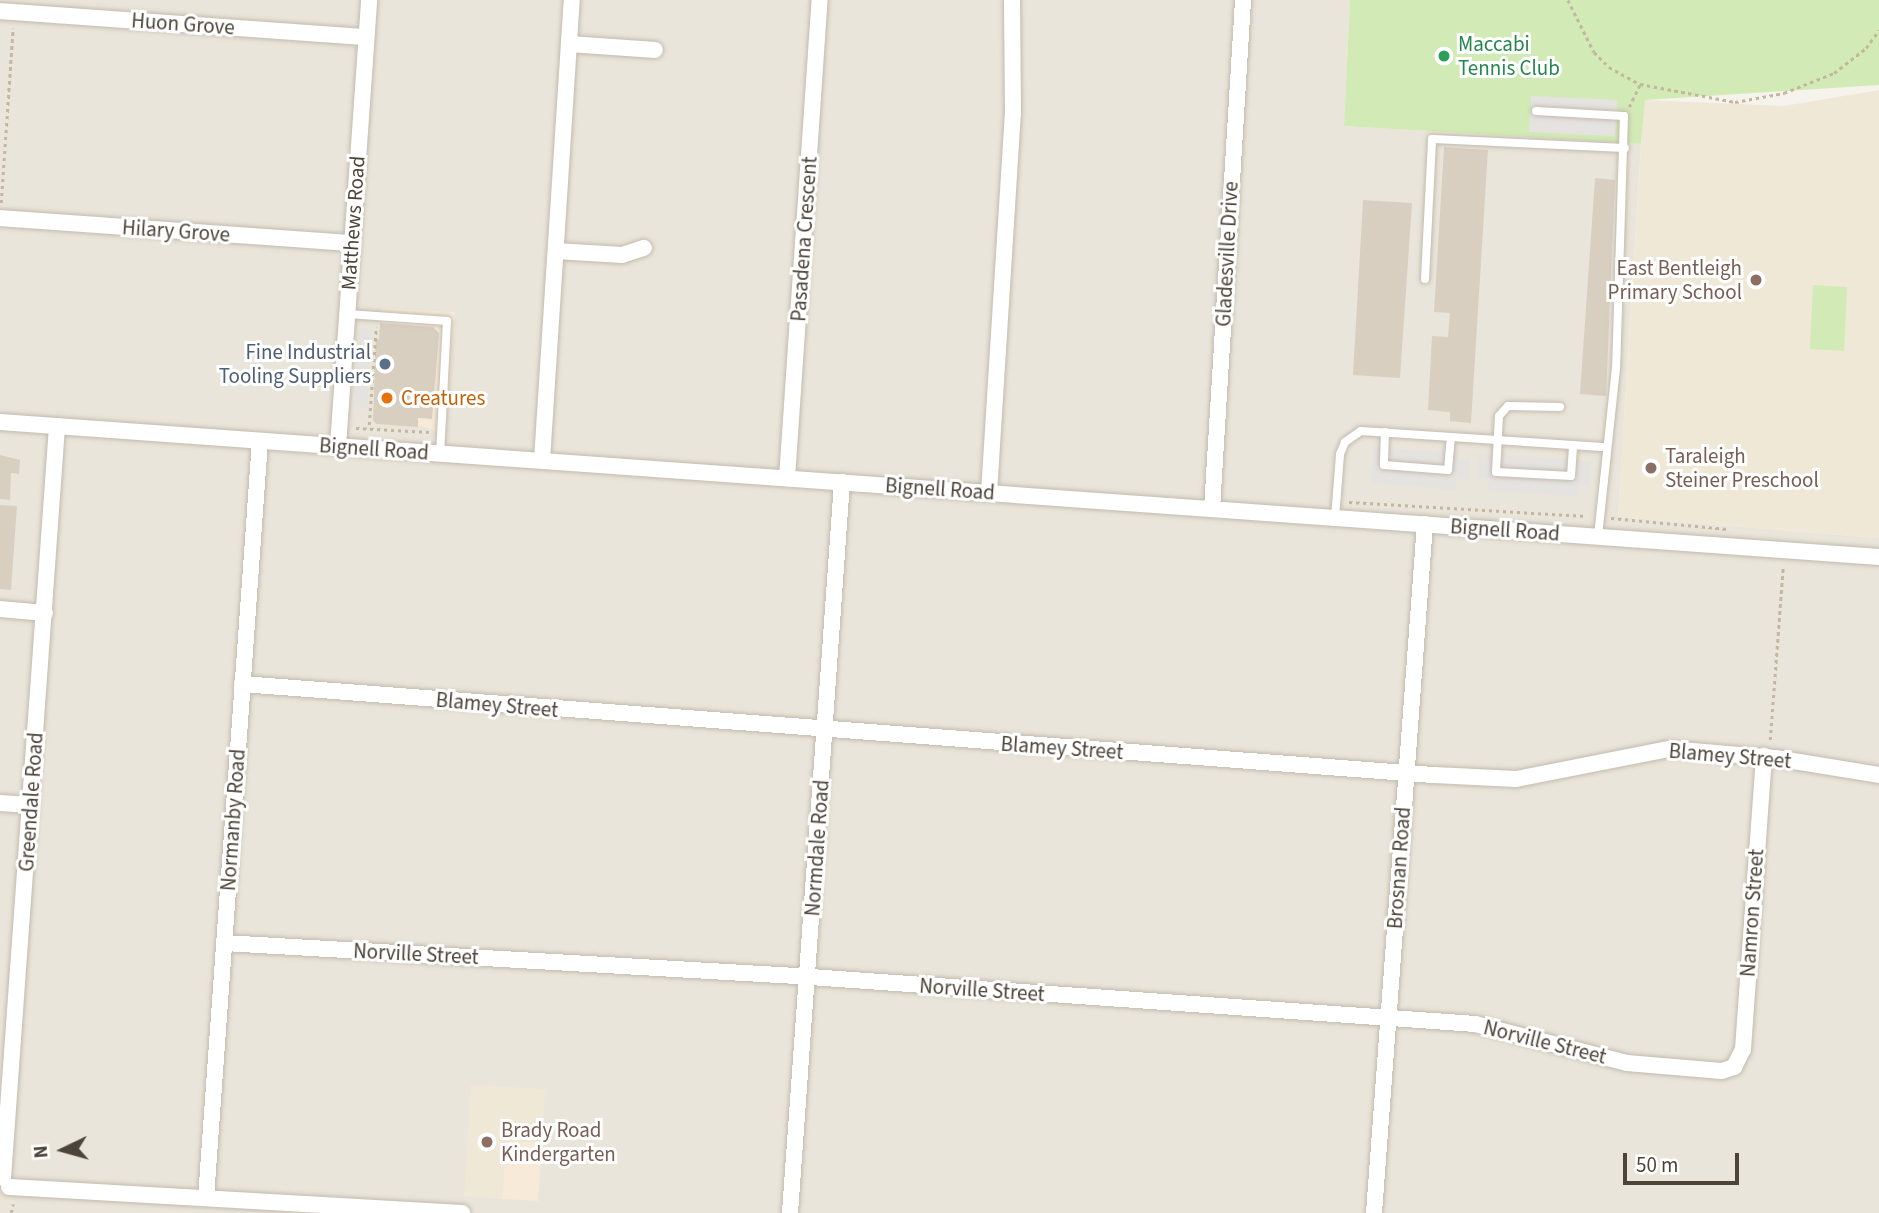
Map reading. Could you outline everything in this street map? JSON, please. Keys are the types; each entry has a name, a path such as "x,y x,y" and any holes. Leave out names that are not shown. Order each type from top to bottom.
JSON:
{"street":[{"name":"Matthews Road","path":"338,446 369,0"},
{"path":"542,460 572,0"},
{"name":"Pasadena Crescent","path":"787,478 820,0"},
{"path":"989,493 1013,114 1012,0"},
{"name":"Gladesville Drive","path":"1212,509 1242,0"},
{"name":"Huon Grove","path":"7,12 366,37"},
{"path":"570,44 655,50"},
{"name":"Hilary Grove","path":"0,218 352,243"},
{"path":"556,251 622,255 644,248"},
{"name":"Bignell Road","path":"0,422 1879,556"},
{"name":"Greendale Road","path":"3,1184 8,999 30,805 57,426"},
{"name":"Normanby Road","path":"206,1198 260,441"},
{"name":"Normdale Road","path":"790,1213 842,482"},
{"name":"Brosnan Road","path":"1374,1213 1425,524"},
{"path":"0,609 45,613"},
{"name":"Blamey Street","path":"242,684 1407,773 1516,779 1669,749 1763,757 1879,775"},
{"name":"Namron Street","path":"1734,1067 1743,1049 1763,757"},
{"path":"0,803 30,805"},
{"name":"Norville Street","path":"224,943 807,977 1494,1027 1627,1063 1713,1070 1734,1067"},
{"path":"3,1184 463,1213"}],"lane":[{"path":"1536,111 1625,116 1616,368 1605,447 1598,537"},
{"path":"1425,279 1432,139 1625,148"},
{"path":"348,314 447,321 440,453"},
{"path":"1560,407 1508,406 1499,416 1496,472 1571,476 1573,445"},
{"path":"1335,518 1340,454 1345,442 1361,431 1605,447"},
{"path":"1385,432 1384,465 1448,470 1451,437"}],"path":[{"path":"1568,0 1594,52 1609,67 1640,84 1735,102 1784,93 1834,73 1866,48 1879,30"},
{"path":"1,210 7,12"},
{"path":"1625,116 1640,84"},
{"path":"366,315 376,326 369,426"},
{"path":"1770,740 1783,565"}],"shaded area":[{"path":"0,0 1350,0 1344,126 1641,144 1618,517 1879,538 1879,1213 0,1213"},
{"name":"East Bentleigh Primary School","path":"1879,90 1879,538 1618,517 1644,100 1784,106"},
{"path":"1531,96 1617,100 1615,136 1529,132"},
{"path":"381,308 455,312 446,436 425,427 376,424"},
{"path":"360,327 372,328 367,408 355,407"},
{"path":"1374,447 1458,453 1458,459 1470,460 1469,479 1457,479 1456,490 1371,483"},
{"path":"1479,454 1591,461 1589,486 1579,485 1578,497 1487,491 1488,479 1477,478"},
{"name":"Brady Road Kindergarten","path":"471,1085 545,1089 542,1143 506,1141 502,1199 464,1196"},
{"path":"506,1141 542,1143 538,1201 502,1199"}],"green space":[{"path":"1350,0 1879,0 1879,85 1645,100 1641,144 1344,126"},
{"path":"1813,285 1847,287 1844,351 1810,349"}],"building":[{"path":"1444,147 1488,150 1471,423 1450,421 1450,412 1428,410 1432,336 1448,337 1450,313 1434,312"},
{"path":"1595,178 1615,180 1606,396 1580,394"},
{"path":"1363,200 1412,203 1400,378 1353,375"},
{"path":"380,323 433,327 439,333 432,419 418,418 418,427 376,424 373,420 376,339 379,339"},
{"path":"0,455 20,460 19,474 11,473 10,500 0,499"},
{"path":"0,505 17,506 11,590 0,589"}],"place":[{"name":"Maccabi Tennis Club","path":"1444,56"},
{"name":"East Bentleigh Primary School","path":"1756,280"},
{"name":"Fine Industrial Tooling Suppliers","path":"385,364"},
{"name":"Creatures","path":"387,398"},
{"name":"Taraleigh Steiner Preschool","path":"1651,468"},
{"name":"Brady Road Kindergarten","path":"487,1142"}]}
